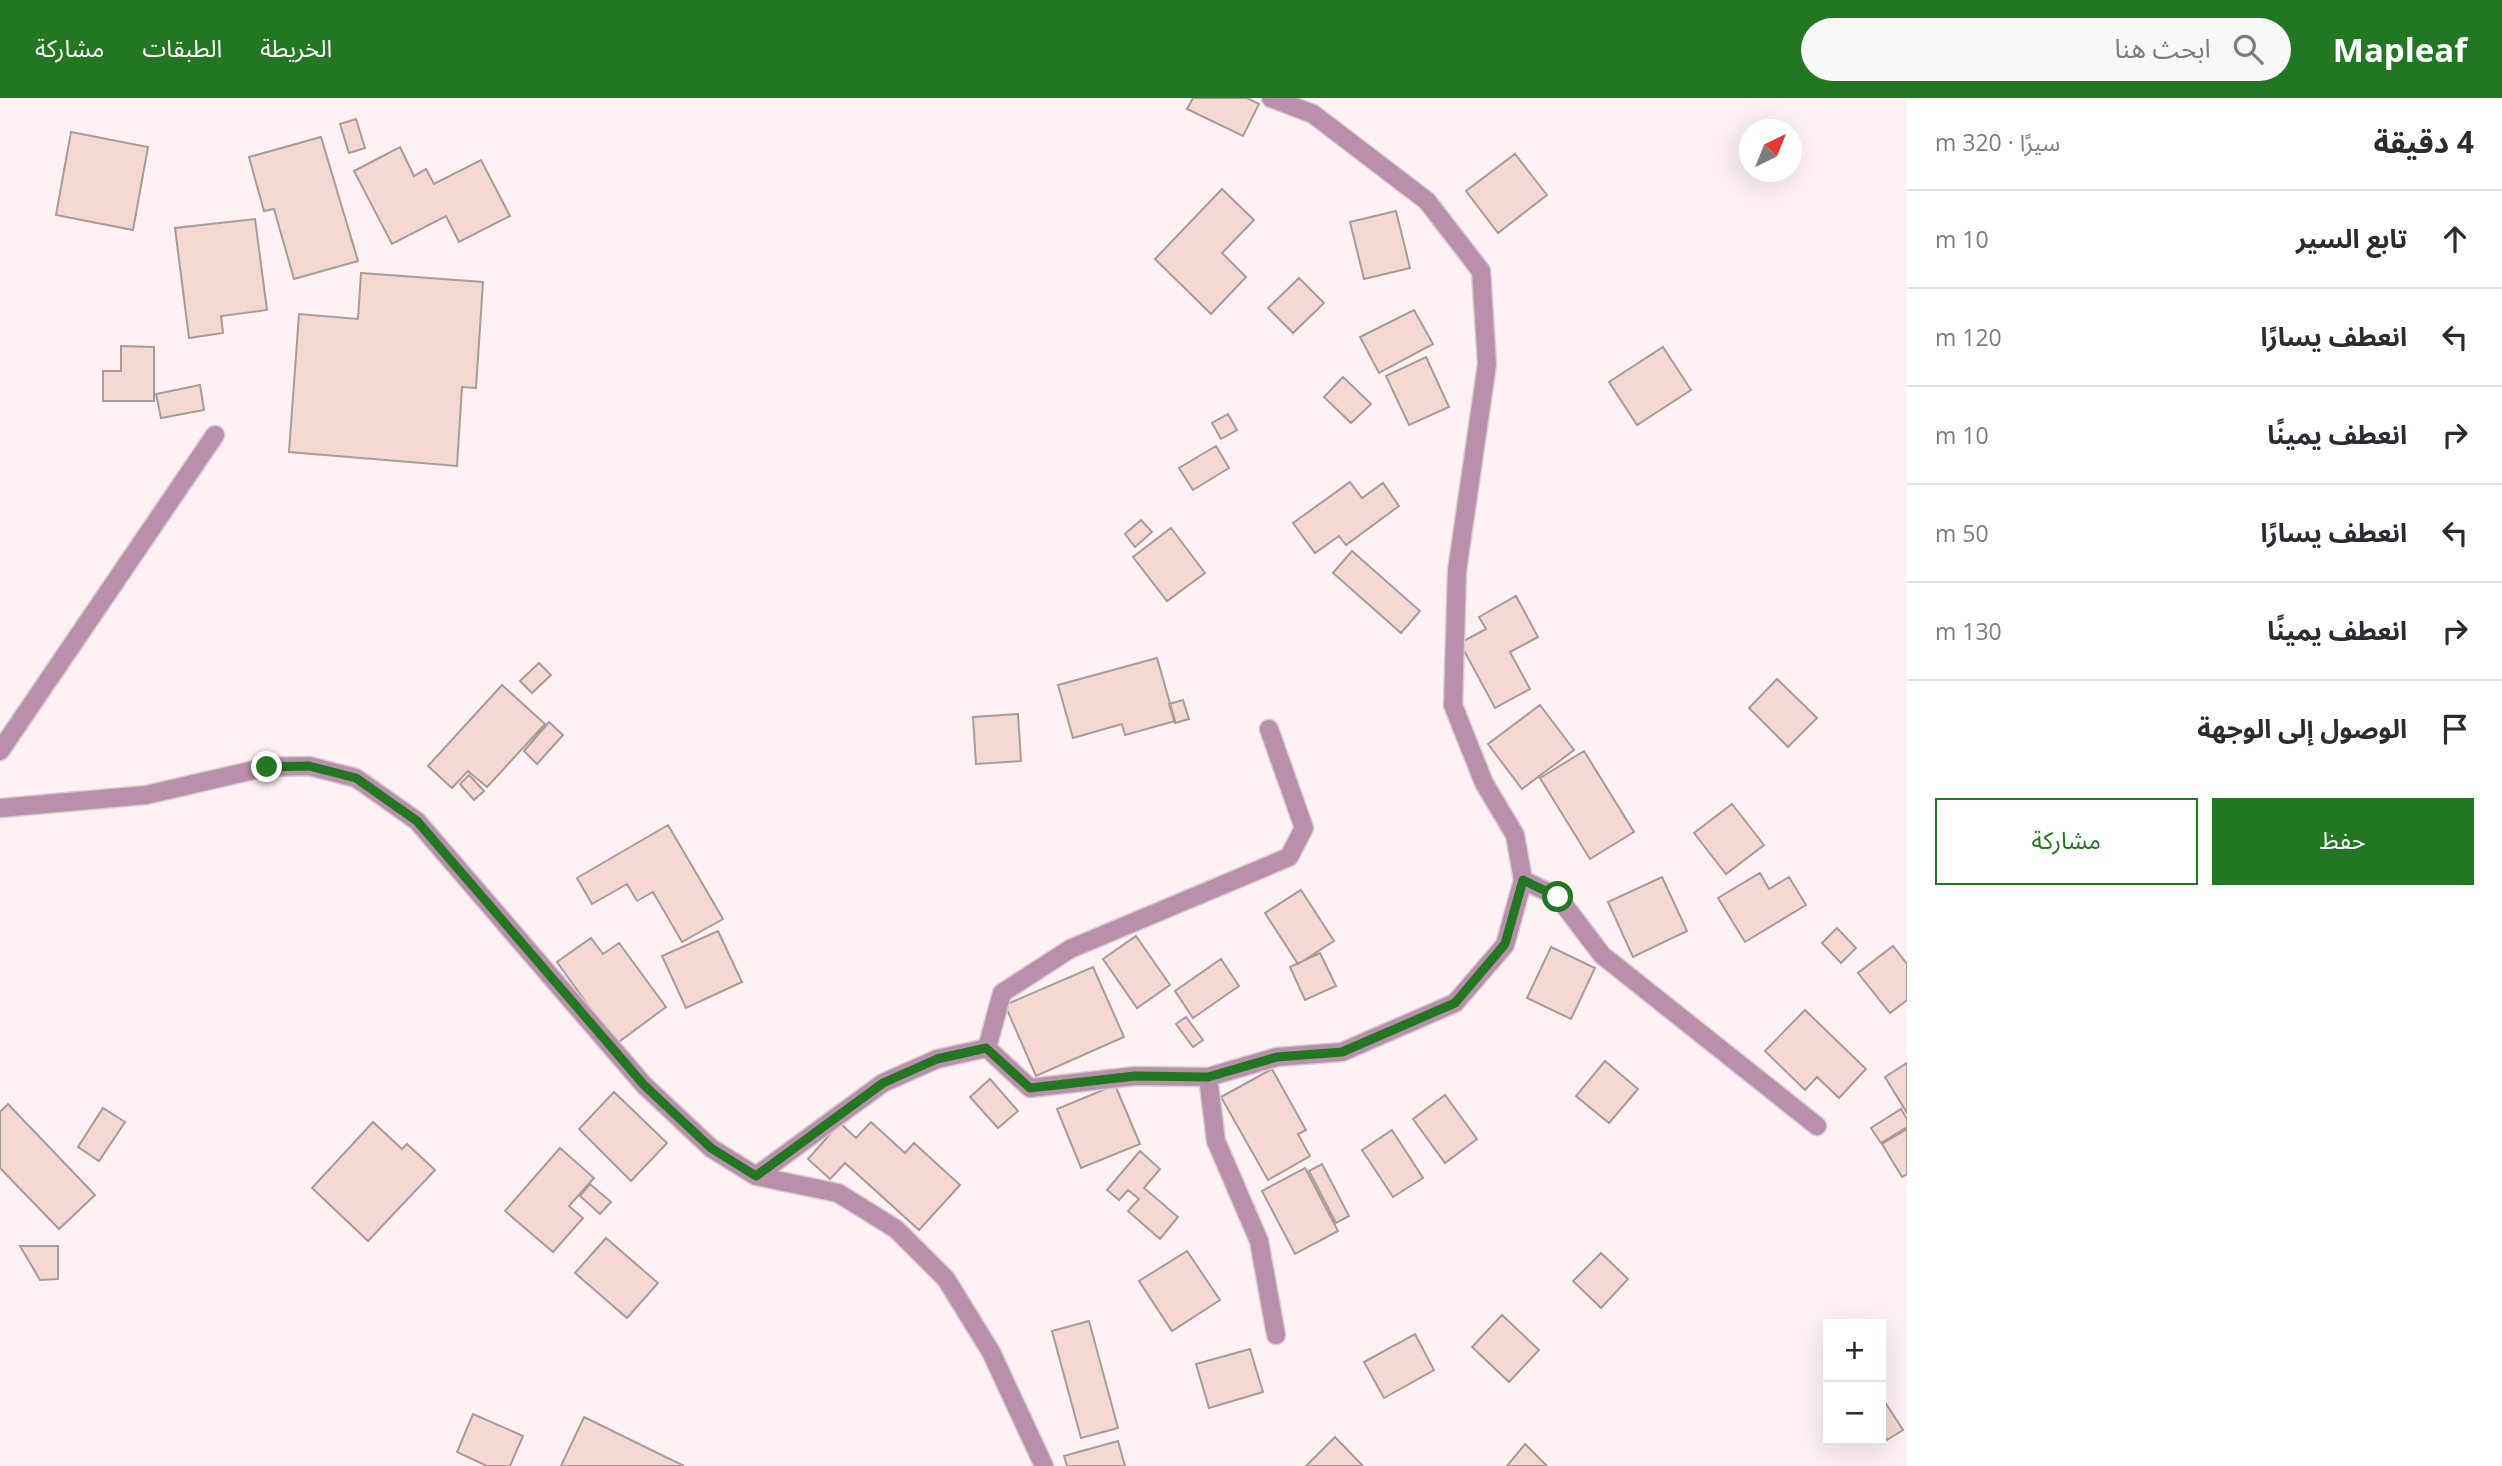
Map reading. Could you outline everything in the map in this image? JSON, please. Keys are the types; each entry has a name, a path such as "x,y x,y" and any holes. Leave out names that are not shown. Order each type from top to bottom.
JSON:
{"street":[{"path":"986,1048 1030,1088 1135,1076 1208,1077 1277,1057 1342,1052 1455,1003 1505,944 1523,880 1515,835 1484,783 1452,705 1457,571 1487,363 1481,271 1427,201 1314,106 1271,98"},
{"path":"0,751 215,435"},
{"path":"986,1048 1002,993 1070,949 1289,857 1304,828 1269,729"},
{"path":"0,808 146,795 267,767 309,766 356,778 417,821 644,1085 711,1148 756,1176 838,1193 896,1229 946,1279 991,1352 1044,1466"},
{"path":"1523,880 1558,897 1602,956 1817,1126"},
{"path":"756,1176 883,1083 937,1059 986,1048"},
{"path":"1208,1077 1216,1141 1259,1241 1276,1335"}],"building":[{"path":"1193,98 1247,98 1259,104 1243,136 1187,109"},
{"path":"356,119 365,148 349,153 340,124"},
{"path":"71,132 148,147 133,230 56,215"},
{"path":"321,137 358,261 294,279 274,209 264,211 249,157"},
{"path":"400,147 414,176 426,169 434,184 481,160 510,216 459,242 446,216 392,244 354,171"},
{"path":"1515,154 1547,195 1498,233 1466,191"},
{"path":"1222,189 1254,220 1222,253 1246,277 1211,314 1155,259"},
{"path":"1396,211 1410,268 1364,279 1350,222"},
{"path":"255,219 267,310 221,316 223,333 189,338 175,228"},
{"path":"361,273 483,282 476,388 462,387 457,466 289,452 299,314 358,319"},
{"path":"1299,278 1324,303 1293,333 1268,308"},
{"path":"1414,310 1433,344 1379,373 1360,337"},
{"path":"121,346 154,347 154,401 103,401 103,371 121,371"},
{"path":"1663,347 1691,390 1637,425 1609,382"},
{"path":"1426,357 1449,407 1409,425 1386,376"},
{"path":"1343,377 1371,404 1351,423 1324,397"},
{"path":"200,385 204,410 161,418 156,394"},
{"path":"1228,414 1237,430 1221,439 1212,423"},
{"path":"1216,446 1229,468 1193,490 1179,468"},
{"path":"1350,482 1362,498 1383,483 1399,506 1346,545 1339,536 1315,553 1293,523"},
{"path":"1141,520 1152,532 1135,547 1125,534"},
{"path":"1171,528 1205,573 1167,601 1133,557"},
{"path":"1352,551 1420,611 1401,633 1333,573"},
{"path":"1516,596 1538,637 1510,652 1530,689 1495,708 1460,643 1486,629 1479,617"},
{"path":"1157,658 1175,721 1125,735 1122,724 1073,738 1058,685"},
{"path":"539,663 551,675 532,693 520,681"},
{"path":"1777,679 1817,718 1788,747 1749,708"},
{"path":"502,685 545,724 487,787 468,771 452,788 428,766"},
{"path":"1183,700 1189,719 1175,723 1169,704"},
{"path":"1540,705 1574,750 1522,789 1488,744"},
{"path":"1018,714 1021,761 976,764 973,717"},
{"path":"549,722 563,735 537,764 524,751"},
{"path":"1584,751 1634,832 1590,859 1540,778"},
{"path":"469,775 484,791 474,800 460,784"},
{"path":"1732,804 1764,845 1726,874 1694,833"},
{"path":"668,825 723,919 682,942 653,892 637,901 627,884 592,904 577,878"},
{"path":"1760,873 1769,889 1789,877 1806,905 1745,942 1718,898"},
{"path":"1662,877 1687,931 1633,957 1608,902"},
{"path":"1301,890 1334,941 1298,964 1265,913"},
{"path":"1837,928 1856,948 1841,963 1822,943"},
{"path":"718,931 742,982 686,1008 662,956"},
{"path":"1136,936 1170,985 1137,1008 1103,959"},
{"path":"591,938 603,954 619,943 666,1007 616,1044 557,962"},
{"path":"1893,946 1907,964 1907,1000 1890,1013 1858,973"},
{"path":"1551,947 1595,968 1571,1019 1527,998"},
{"path":"1320,953 1336,986 1305,1000 1290,967"},
{"path":"1221,959 1239,986 1193,1018 1175,991"},
{"path":"1093,967 1124,1037 1036,1076 1005,1005"},
{"path":"1805,1010 1866,1069 1839,1098 1817,1077 1805,1090 1765,1051"},
{"path":"1186,1017 1203,1040 1193,1047 1176,1024"},
{"path":"1605,1061 1638,1089 1609,1123 1576,1096"},
{"path":"1907,1063 1907,1113 1885,1077"},
{"path":"1272,1069 1306,1130 1298,1134 1310,1156 1268,1180 1221,1097"},
{"path":"990,1079 1018,1111 998,1128 970,1097"},
{"path":"1115,1085 1140,1144 1081,1168 1057,1109"},
{"path":"614,1092 667,1143 631,1181 579,1129"},
{"path":"1445,1095 1477,1139 1445,1163 1413,1119"},
{"path":"8,1104 95,1195 59,1229 0,1168 0,1112"},
{"path":"103,1108 125,1122 99,1161 78,1147"},
{"path":"1901,1109 1907,1119 1907,1127 1881,1143 1871,1128"},
{"path":"373,1122 402,1149 407,1144 435,1170 368,1241 312,1188"},
{"path":"871,1122 905,1153 914,1143 960,1185 919,1230 845,1163 830,1179 808,1159 840,1123 856,1138"},
{"path":"1907,1129 1907,1174 1902,1177 1882,1144"},
{"path":"1392,1130 1423,1178 1393,1197 1362,1150"},
{"path":"560,1148 594,1178 569,1206 583,1218 553,1252 505,1211"},
{"path":"1140,1151 1160,1169 1144,1188 1178,1217 1160,1239 1128,1211 1139,1199 1128,1190 1119,1200 1107,1190"},
{"path":"1322,1164 1349,1216 1336,1223 1309,1171"},
{"path":"1305,1168 1338,1231 1295,1254 1262,1191"},
{"path":"590,1184 611,1202 600,1214 580,1196"},
{"path":"606,1238 658,1283 627,1318 575,1273"},
{"path":"20,1246 58,1246 58,1279 40,1280"},
{"path":"1187,1251 1220,1300 1172,1331 1139,1281"},
{"path":"1601,1253 1628,1279 1601,1308 1573,1281"},
{"path":"1502,1315 1539,1350 1509,1382 1472,1347"},
{"path":"1089,1321 1118,1428 1081,1438 1052,1331"},
{"path":"1415,1334 1434,1370 1384,1398 1364,1362"},
{"path":"1250,1349 1263,1392 1209,1408 1196,1364"},
{"path":"1886,1404 1903,1430 1886,1438"},
{"path":"473,1414 523,1436 510,1466 487,1466 457,1452"},
{"path":"584,1417 684,1466 561,1466"},
{"path":"1335,1437 1363,1466 1306,1466"},
{"path":"1118,1441 1125,1466 1067,1466 1064,1456"},
{"path":"1525,1444 1547,1466 1507,1466"}],"route":[{"path":"267,767 309,766 356,778 417,821 644,1085 711,1148 756,1176 883,1083 937,1059 986,1048 1030,1088 1135,1076 1208,1077 1277,1057 1342,1052 1455,1003 1505,944 1523,880 1558,897"}]}
